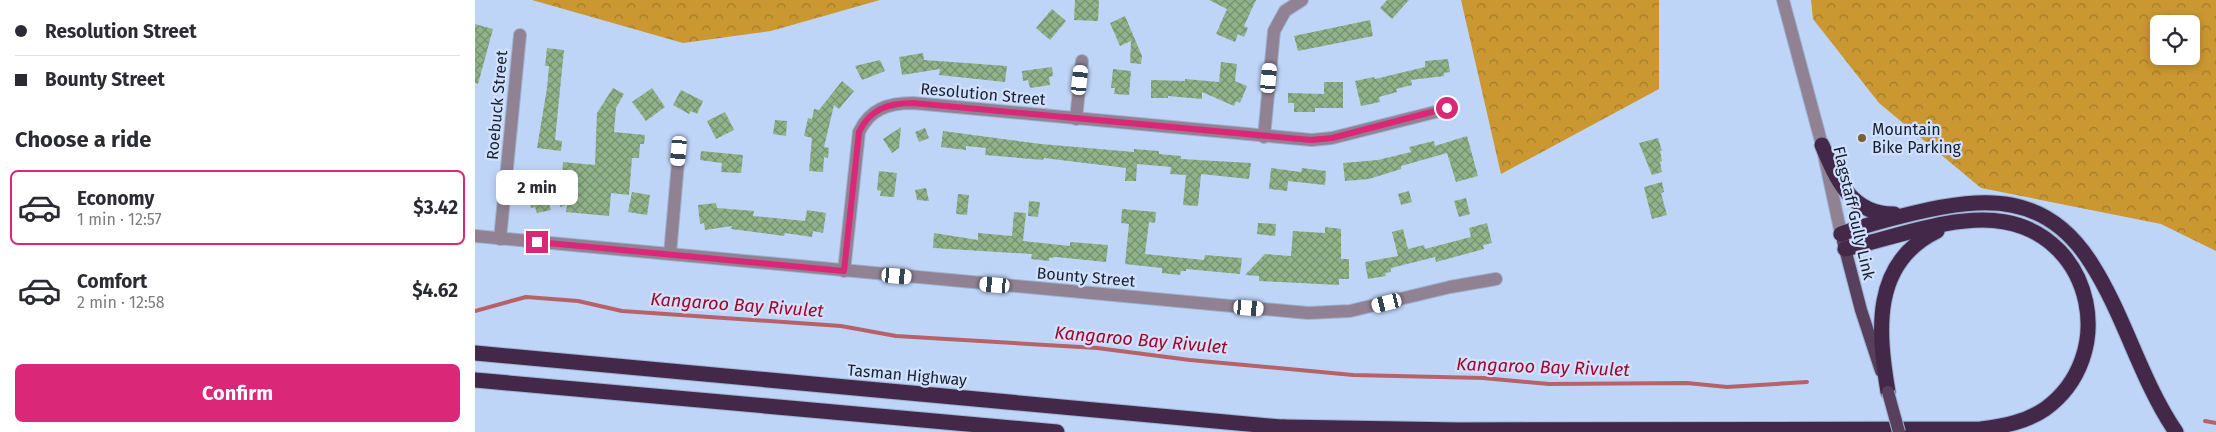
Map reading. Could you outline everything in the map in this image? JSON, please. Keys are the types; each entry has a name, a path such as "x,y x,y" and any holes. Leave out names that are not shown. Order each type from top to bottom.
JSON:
{"highway":[{"path":"1821,145 1842,187 1861,206 1873,211 1890,214 1928,210"},
{"path":"1841,234 1862,226 1928,210 1972,202 2002,203 2029,210 2062,229 2092,264 2154,396 2176,432"},
{"path":"1283,428 1458,430 1965,429 2016,423 2049,405 2068,387 2076,374 2083,359 2089,332 2087,302 2077,275 2068,261 2047,240 2019,225 1978,220 1845,249"},
{"path":"1889,392 1880,325 1883,299 1889,284 1904,257 1930,234 1962,222"},
{"name":"Tasman Highway","path":"475,353 1336,432"},
{"path":"475,380 1057,432"},
{"path":"935,422 1014,432"}],"main road":[{"name":"Flagstaff Gully Link","path":"1841,234 1865,325 1889,392 1899,432"}],"street":[{"path":"1264,137 1273,38 1276,24 1285,11 1302,0"},
{"name":"Flagstaff Gully Link","path":"1783,0 1821,145 1841,234"},
{"name":"Roebuck Street","path":"500,239 520,34"},
{"path":"1076,119 1082,61"},
{"name":"Resolution Street","path":"844,271 857,140 863,125 875,112 891,104 913,103 1264,137 1321,140 1447,108"},
{"path":"670,254 679,151"},
{"name":"Bounty Street","path":"475,236 1324,314 1364,308 1450,286 1495,279"}],"green space":[{"path":"532,0 880,0 771,31 683,43"},
{"path":"1461,0 1659,0 1659,89 1501,174"},
{"path":"1811,0 2216,0 2216,251 2161,224 1981,188 1879,103 1813,19"}],"building":[{"path":"1075,0 1099,0 1098,21 1074,20"},
{"path":"1209,0 1256,0 1244,26 1248,28 1244,37 1238,34 1235,42 1216,34 1227,9"},
{"path":"1387,0 1409,0 1392,19 1380,8"},
{"path":"1052,9 1066,21 1050,40 1036,28"},
{"path":"1125,16 1142,56 1141,64 1130,63 1131,41 1120,46 1110,23"},
{"path":"1370,20 1373,36 1298,51 1294,36"},
{"path":"475,24 493,29 478,84 475,83"},
{"path":"547,48 564,50 555,140 562,141 561,151 537,148 547,88 549,66 545,66"},
{"path":"923,53 924,60 1007,66 1005,82 939,75 940,69 902,75 899,57"},
{"path":"1448,59 1450,72 1444,73 1444,76 1411,80 1412,85 1396,89 1397,92 1379,97 1380,102 1361,106 1355,81 1374,77 1375,79 1425,67 1425,61"},
{"path":"880,60 885,71 862,80 855,66"},
{"path":"1221,62 1237,64 1235,81 1247,86 1240,103 1236,101 1234,106 1202,92 1202,99 1168,96 1168,98 1151,98 1151,80 1185,81 1185,79 1219,82"},
{"path":"1052,67 1053,76 1049,77 1050,85 1030,88 1028,80 1023,81 1022,71"},
{"path":"1113,69 1131,71 1129,95 1114,94 1115,88 1111,88"},
{"path":"842,81 854,91 839,109 834,105 824,147 829,148 828,158 824,157 823,172 809,171 812,138 804,136 808,118 812,119 814,109 819,110"},
{"path":"1324,82 1343,82 1343,108 1315,108 1315,112 1294,112 1294,103 1288,103 1288,93 1324,94"},
{"path":"613,88 624,94 616,108 614,132 645,135 644,144 640,144 639,158 632,158 629,195 611,193 609,216 566,212 567,205 560,207 563,162 595,165 597,113"},
{"path":"652,88 665,107 646,121 632,102"},
{"path":"681,90 703,101 697,114 691,111 689,114 673,105"},
{"path":"725,112 734,130 716,139 707,121"},
{"path":"775,120 787,121 786,136 773,134"},
{"path":"901,127 899,148 892,153 883,139"},
{"path":"925,128 929,138 919,142 915,132"},
{"path":"943,131 1041,144 1134,152 1134,149 1159,151 1159,154 1181,156 1181,159 1251,163 1249,179 1201,174 1198,206 1183,205 1186,175 1170,174 1171,167 1137,164 1136,181 1125,181 1126,168 1044,158 1043,160 985,155 986,148 966,146 966,150 941,147"},
{"path":"1467,136 1478,176 1456,182 1447,153 1401,166 1401,169 1369,179 1345,181 1343,163 1378,160 1411,152 1409,147 1434,141 1435,146"},
{"path":"1658,138 1662,151 1660,151 1662,161 1660,162 1662,172 1652,175 1639,143"},
{"path":"701,151 743,155 741,173 721,172 722,163 700,160"},
{"path":"1271,168 1301,172 1302,168 1326,171 1325,185 1288,181 1287,191 1269,189"},
{"path":"879,171 897,173 894,197 880,196 881,191 877,190"},
{"path":"1662,182 1664,192 1661,193 1667,215 1652,219 1644,187"},
{"path":"544,185 551,210 537,213 535,207 531,208 527,190"},
{"path":"926,188 929,201 917,200 915,190"},
{"path":"1409,191 1412,202 1401,205 1398,194"},
{"path":"632,192 650,195 647,215 628,212"},
{"path":"958,194 969,195 967,215 956,214"},
{"path":"1466,198 1470,214 1459,217 1454,201"},
{"path":"1029,201 1040,202 1038,217 1028,216"},
{"path":"716,203 717,208 754,211 753,216 805,221 807,210 826,213 823,233 813,231 812,237 785,233 784,236 731,229 732,226 705,230 704,223 700,224 698,205"},
{"path":"1122,209 1156,212 1155,223 1149,222 1145,254 1204,260 1205,255 1242,258 1240,274 1186,269 1186,271 1181,271 1180,275 1162,273 1162,268 1125,264 1129,224 1121,223"},
{"path":"1014,212 1026,213 1023,241 1070,246 1070,242 1108,245 1106,262 1056,257 1049,258 1049,261 1031,259 1032,254 933,248 934,233 978,240 978,233 1012,236"},
{"path":"1258,223 1276,224 1275,236 1257,234"},
{"path":"1487,223 1492,243 1483,245 1484,249 1436,262 1435,257 1391,268 1391,272 1385,273 1386,276 1368,279 1365,262 1398,256 1392,232 1403,229 1408,249 1424,245 1425,249 1471,237 1469,228"},
{"path":"1325,227 1341,229 1341,259 1349,259 1349,279 1339,279 1339,285 1259,281 1259,276 1245,275 1265,254 1291,256 1293,231 1325,233"}],"waterway":[{"name":"Kangaroo Bay Rivulet","path":"475,311 526,297 578,301 622,311 841,326 896,336 1097,348 1190,360 1353,375 1483,378 1549,384 1687,383 1727,387 1807,382"},
{"name":"Kangaroo Bay Rivulet","path":"2205,421 2216,423"}],"place":[{"name":"Mountain Bike Parking","path":"1862,138"}],"route":[{"path":"537,242 844,271 855,151 859,132 867,118 882,107 891,104 913,103 1311,140 1332,138 1447,108"}]}
